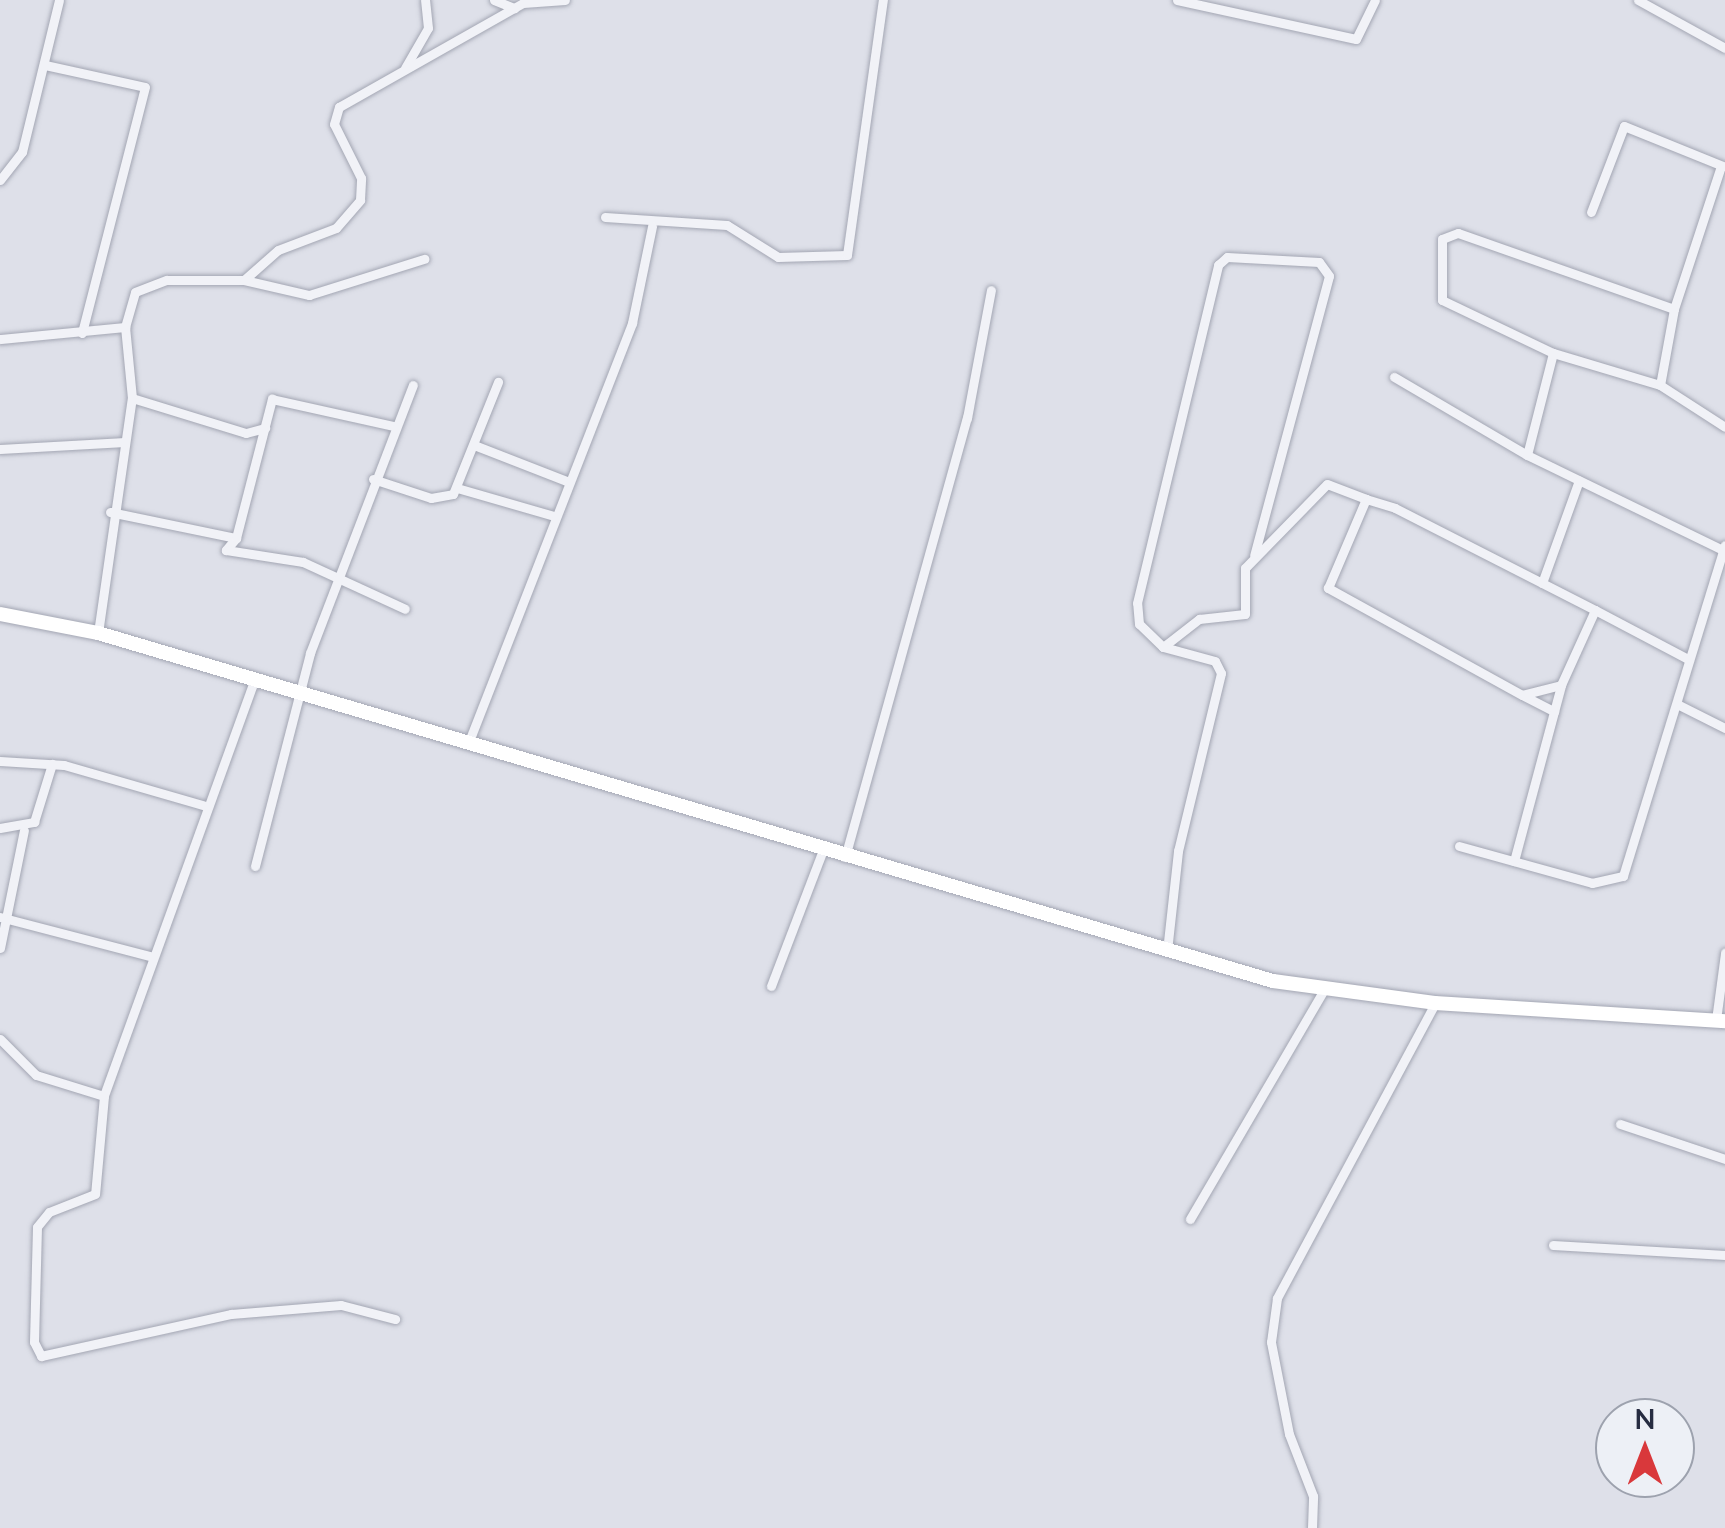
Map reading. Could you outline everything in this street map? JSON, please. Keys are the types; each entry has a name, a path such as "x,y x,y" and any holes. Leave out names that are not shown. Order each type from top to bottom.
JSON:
{"main road":[{"path":"0,614 98,633 1167,954 1326,988 1434,1003 1720,1021"}],"street":[{"path":"0,180 22,152 59,0"},
{"path":"405,68 428,28 424,0"},
{"path":"494,0 514,8"},
{"path":"244,280 278,250 319,239 352,211 361,178 334,116 405,68 447,53 514,8 565,0"},
{"path":"605,217 652,226 728,225 778,257 847,256 883,0"},
{"path":"1178,0 1356,39 1375,0"},
{"path":"1638,0 1725,48"},
{"path":"46,65 145,87 82,333"},
{"path":"1591,212 1624,126 1723,167 1674,309 1660,385"},
{"path":"468,744 632,323 652,226"},
{"path":"1674,309 1458,233 1442,240 1442,300 1553,354 1660,385 1725,427"},
{"path":"1167,954 1178,851 1221,681 1215,661 1163,647 1139,624 1136,603 1218,265 1227,257 1320,262 1329,276 1254,556"},
{"path":"98,633 110,512 132,398 125,327 135,292 151,284 244,280 310,294 424,259"},
{"path":"844,857 967,418 991,290"},
{"path":"0,339 125,327"},
{"path":"1527,455 1553,354"},
{"path":"1394,377 1527,455 1725,549 1623,876 1592,883 1459,846"},
{"path":"457,488 498,382"},
{"path":"255,866 338,574 412,385"},
{"path":"394,426 278,396 265,428 236,538 226,550 338,574 404,610"},
{"path":"132,398 236,430 265,428"},
{"path":"0,448 125,442"},
{"path":"474,445 569,482"},
{"path":"373,479 431,498 457,488 554,516"},
{"path":"1542,583 1579,480"},
{"path":"1163,647 1199,619 1246,614 1246,568 1330,482 1542,583 1688,659"},
{"path":"1366,499 1328,593 1554,711"},
{"path":"110,512 236,538"},
{"path":"1514,862 1561,685 1595,610"},
{"path":"254,681 203,805 104,1096 96,1194 49,1212 38,1227 41,1356 231,1314 341,1305 395,1320"},
{"path":"1522,695 1561,685"},
{"path":"1677,704 1725,728"},
{"path":"0,760 52,764 203,805"},
{"path":"0,948 3,917 24,830 41,811 52,764"},
{"path":"0,828 24,830"},
{"path":"771,986 823,850"},
{"path":"3,917 150,956"},
{"path":"1720,1021 1725,954"},
{"path":"1190,1218 1326,988"},
{"path":"1312,1528 1313,1496 1288,1434 1270,1342 1277,1298 1434,1003"},
{"path":"0,1039 36,1075 104,1096"},
{"path":"1620,1124 1725,1159"},
{"path":"1553,1245 1725,1254"}]}
